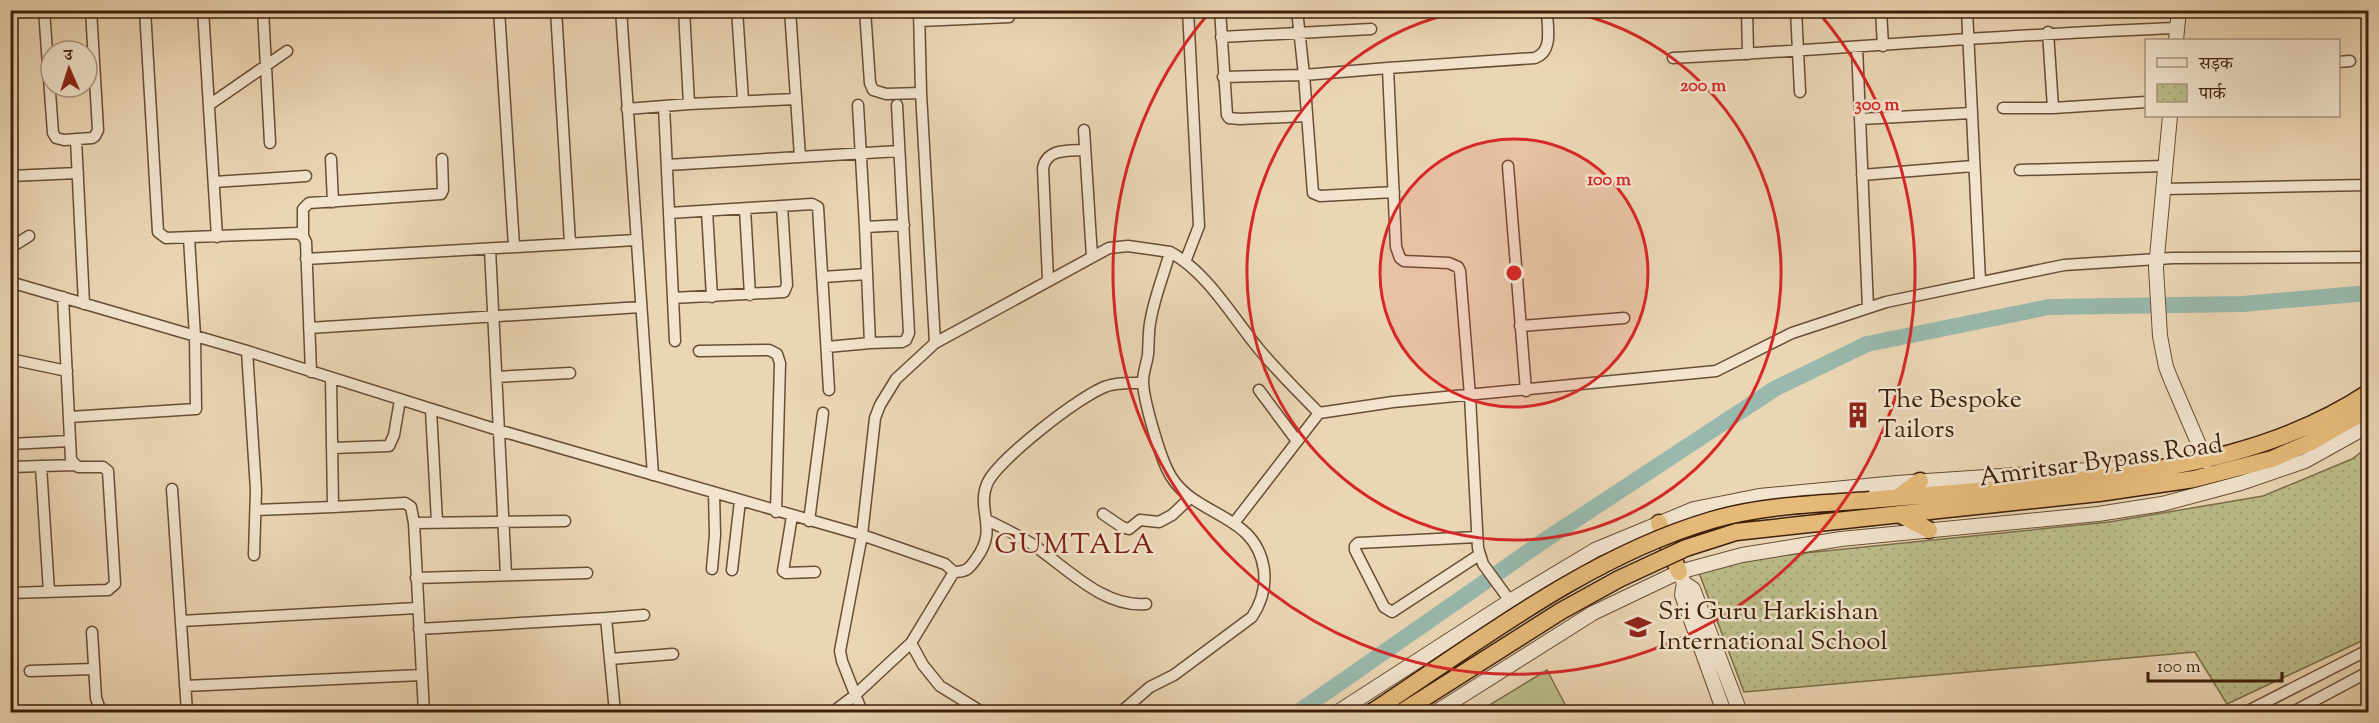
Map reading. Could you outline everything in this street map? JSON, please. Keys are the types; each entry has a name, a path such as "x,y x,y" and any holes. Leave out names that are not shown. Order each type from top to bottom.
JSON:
{"highway":[{"name":"Amritsar Bypass Road","path":"1898,506 2206,461 2294,432 2368,393"},
{"name":"Amritsar Bypass Road","path":"1898,506 2109,492 2194,479 2272,459 2311,442 2368,409"},
{"path":"1402,712 1561,611 1619,579 1686,548 1736,532 1873,517 1898,506 1920,481"},
{"path":"1372,712 1549,596 1627,554 1715,519 1756,511 1870,500 1898,506 1929,530"},
{"path":"1659,523 1681,577"}],"street":[{"path":"44,10 53,133 60,139 92,138 98,130 91,10"},
{"path":"145,10 158,232 166,238 297,233 303,236"},
{"path":"203,10 217,237"},
{"path":"263,10 270,143"},
{"path":"499,10 514,246"},
{"path":"556,10 570,243"},
{"path":"621,10 653,476"},
{"path":"684,10 689,104"},
{"path":"737,10 743,100"},
{"path":"790,10 800,157"},
{"path":"865,10 870,83 873,90 886,94 921,93"},
{"path":"1185,261 1199,226 1188,10"},
{"path":"1220,10 1223,77 1229,118 1306,116"},
{"path":"1297,10 1313,193 1320,196 1394,192"},
{"path":"1223,77 1304,75 1535,58 1546,52 1547,10"},
{"path":"1747,10 1748,54"},
{"path":"1796,10 1800,92"},
{"path":"1881,10 1883,46"},
{"path":"1967,10 1980,281"},
{"path":"1673,58 1883,46 2048,32 2177,34 2179,10"},
{"path":"935,343 921,93 920,16 1009,17"},
{"path":"1221,37 1371,29"},
{"path":"2048,32 2053,108"},
{"path":"1857,47 1868,308"},
{"path":"209,105 287,51"},
{"path":"2340,62 2350,61"},
{"path":"1389,68 1396,247 1400,258 1410,262 1449,263 1458,267 1460,271 1470,396 1477,537 1481,559 1510,601"},
{"path":"627,109 743,100 796,99"},
{"path":"2002,108 2053,108 2145,102"},
{"path":"858,105 870,343"},
{"path":"827,347 902,342 908,336 910,324 897,105"},
{"path":"664,106 675,341"},
{"path":"1861,120 1971,113"},
{"path":"2170,117 2157,263 2160,336 2172,382 2206,461"},
{"path":"1084,130 1092,258"},
{"path":"76,139 84,304"},
{"path":"1048,280 1042,168 1050,154 1085,150"},
{"path":"667,165 899,151"},
{"path":"331,159 333,202"},
{"path":"311,372 303,236 304,206 309,203 441,194 442,159"},
{"path":"1508,166 1526,391"},
{"path":"1863,175 1973,166"},
{"path":"2020,170 2165,166"},
{"path":"10,176 78,173"},
{"path":"214,182 306,176"},
{"path":"2164,189 2368,185"},
{"path":"669,213 812,204 818,207 829,390"},
{"path":"673,298 781,294 786,288 782,206"},
{"path":"745,208 750,295"},
{"path":"707,211 712,297"},
{"path":"865,227 904,225"},
{"path":"10,248 29,236"},
{"path":"69,417 196,409 195,336 189,238"},
{"path":"306,259 636,240"},
{"path":"862,712 854,696 840,651 862,535 875,418 896,379 935,343 1048,280 1115,246 1170,252 1185,261 1209,286 1278,371 1319,413"},
{"path":"490,249 506,575"},
{"path":"1121,712 1150,687 1174,675 1240,627 1259,608 1265,586 1263,560 1257,544 1234,523 1190,498 1174,483 1153,427 1143,383 1148,355 1150,318 1170,252"},
{"path":"1234,523 1319,413 1393,402 1716,371 1792,333 1868,308 1912,295 2064,265 2368,257"},
{"path":"823,277 867,274"},
{"path":"10,282 247,351 498,430 862,535 945,564 954,572 970,568 980,553 986,537 986,486 996,469 1085,396 1112,384 1143,383"},
{"path":"63,297 71,460 75,465"},
{"path":"309,328 641,307"},
{"path":"1520,326 1624,318"},
{"path":"699,351 769,350 777,354 780,363 776,512"},
{"path":"247,351 256,510 254,555"},
{"path":"10,359 67,371"},
{"path":"496,377 570,373"},
{"path":"332,378 333,507"},
{"path":"1259,390 1297,441"},
{"path":"332,448 389,446 394,435 400,400"},
{"path":"432,410 437,522"},
{"path":"809,521 823,413"},
{"path":"1436,712 1593,613 1742,555 1807,544 2098,514 2162,504 2241,483 2305,461 2368,426"},
{"path":"10,444 70,441"},
{"path":"10,467 75,465 103,467 108,471 115,584 108,590 10,593"},
{"path":"41,466 49,592"},
{"path":"1338,712 1510,601 1595,550 1694,509 1759,496 1920,481 2110,467 2175,466"},
{"path":"172,489 187,712"},
{"path":"712,570 716,525 714,494"},
{"path":"1103,514 1127,529 1140,520 1159,522 1172,515 1190,498"},
{"path":"732,570 740,501"},
{"path":"256,510 405,503 411,507 414,523 424,712"},
{"path":"792,516 783,570 786,573 815,572"},
{"path":"987,520 1027,541 1087,584 1119,602 1135,605 1146,604"},
{"path":"414,523 565,521"},
{"path":"1477,537 1358,543 1355,550 1384,607 1392,612 1481,559"},
{"path":"832,712 854,696 911,643 954,572"},
{"path":"416,578 587,573"},
{"path":"1681,577 1682,595 1724,712"},
{"path":"1681,577 1693,589 1740,712"},
{"path":"181,621 417,608"},
{"path":"419,629 644,615"},
{"path":"606,618 615,712"},
{"path":"92,632 93,669 100,712"},
{"path":"911,643 940,686 982,712"},
{"path":"2246,712 2368,650"},
{"path":"610,659 673,654"},
{"path":"30,671 93,669"},
{"path":"2293,712 2368,672"},
{"path":"185,686 421,675"}],"green space":[{"path":"2368,447 2368,638 2227,704 2195,652 1744,692 1698,570 1776,556 2109,522 2263,496 2352,459"},
{"path":"1547,670 1569,712 1478,712"}],"waterway":[{"path":"1298,712 1542,542 1776,388 1867,344 2049,307 2243,304 2368,293"}],"place":[{"name":"The Bespoke Tailors","path":"1858,415"},
{"name":"Sri Guru Harkishan International School","path":"1638,627"}],"district":[{"name":"GUMTALA","path":"1075,546"}]}
